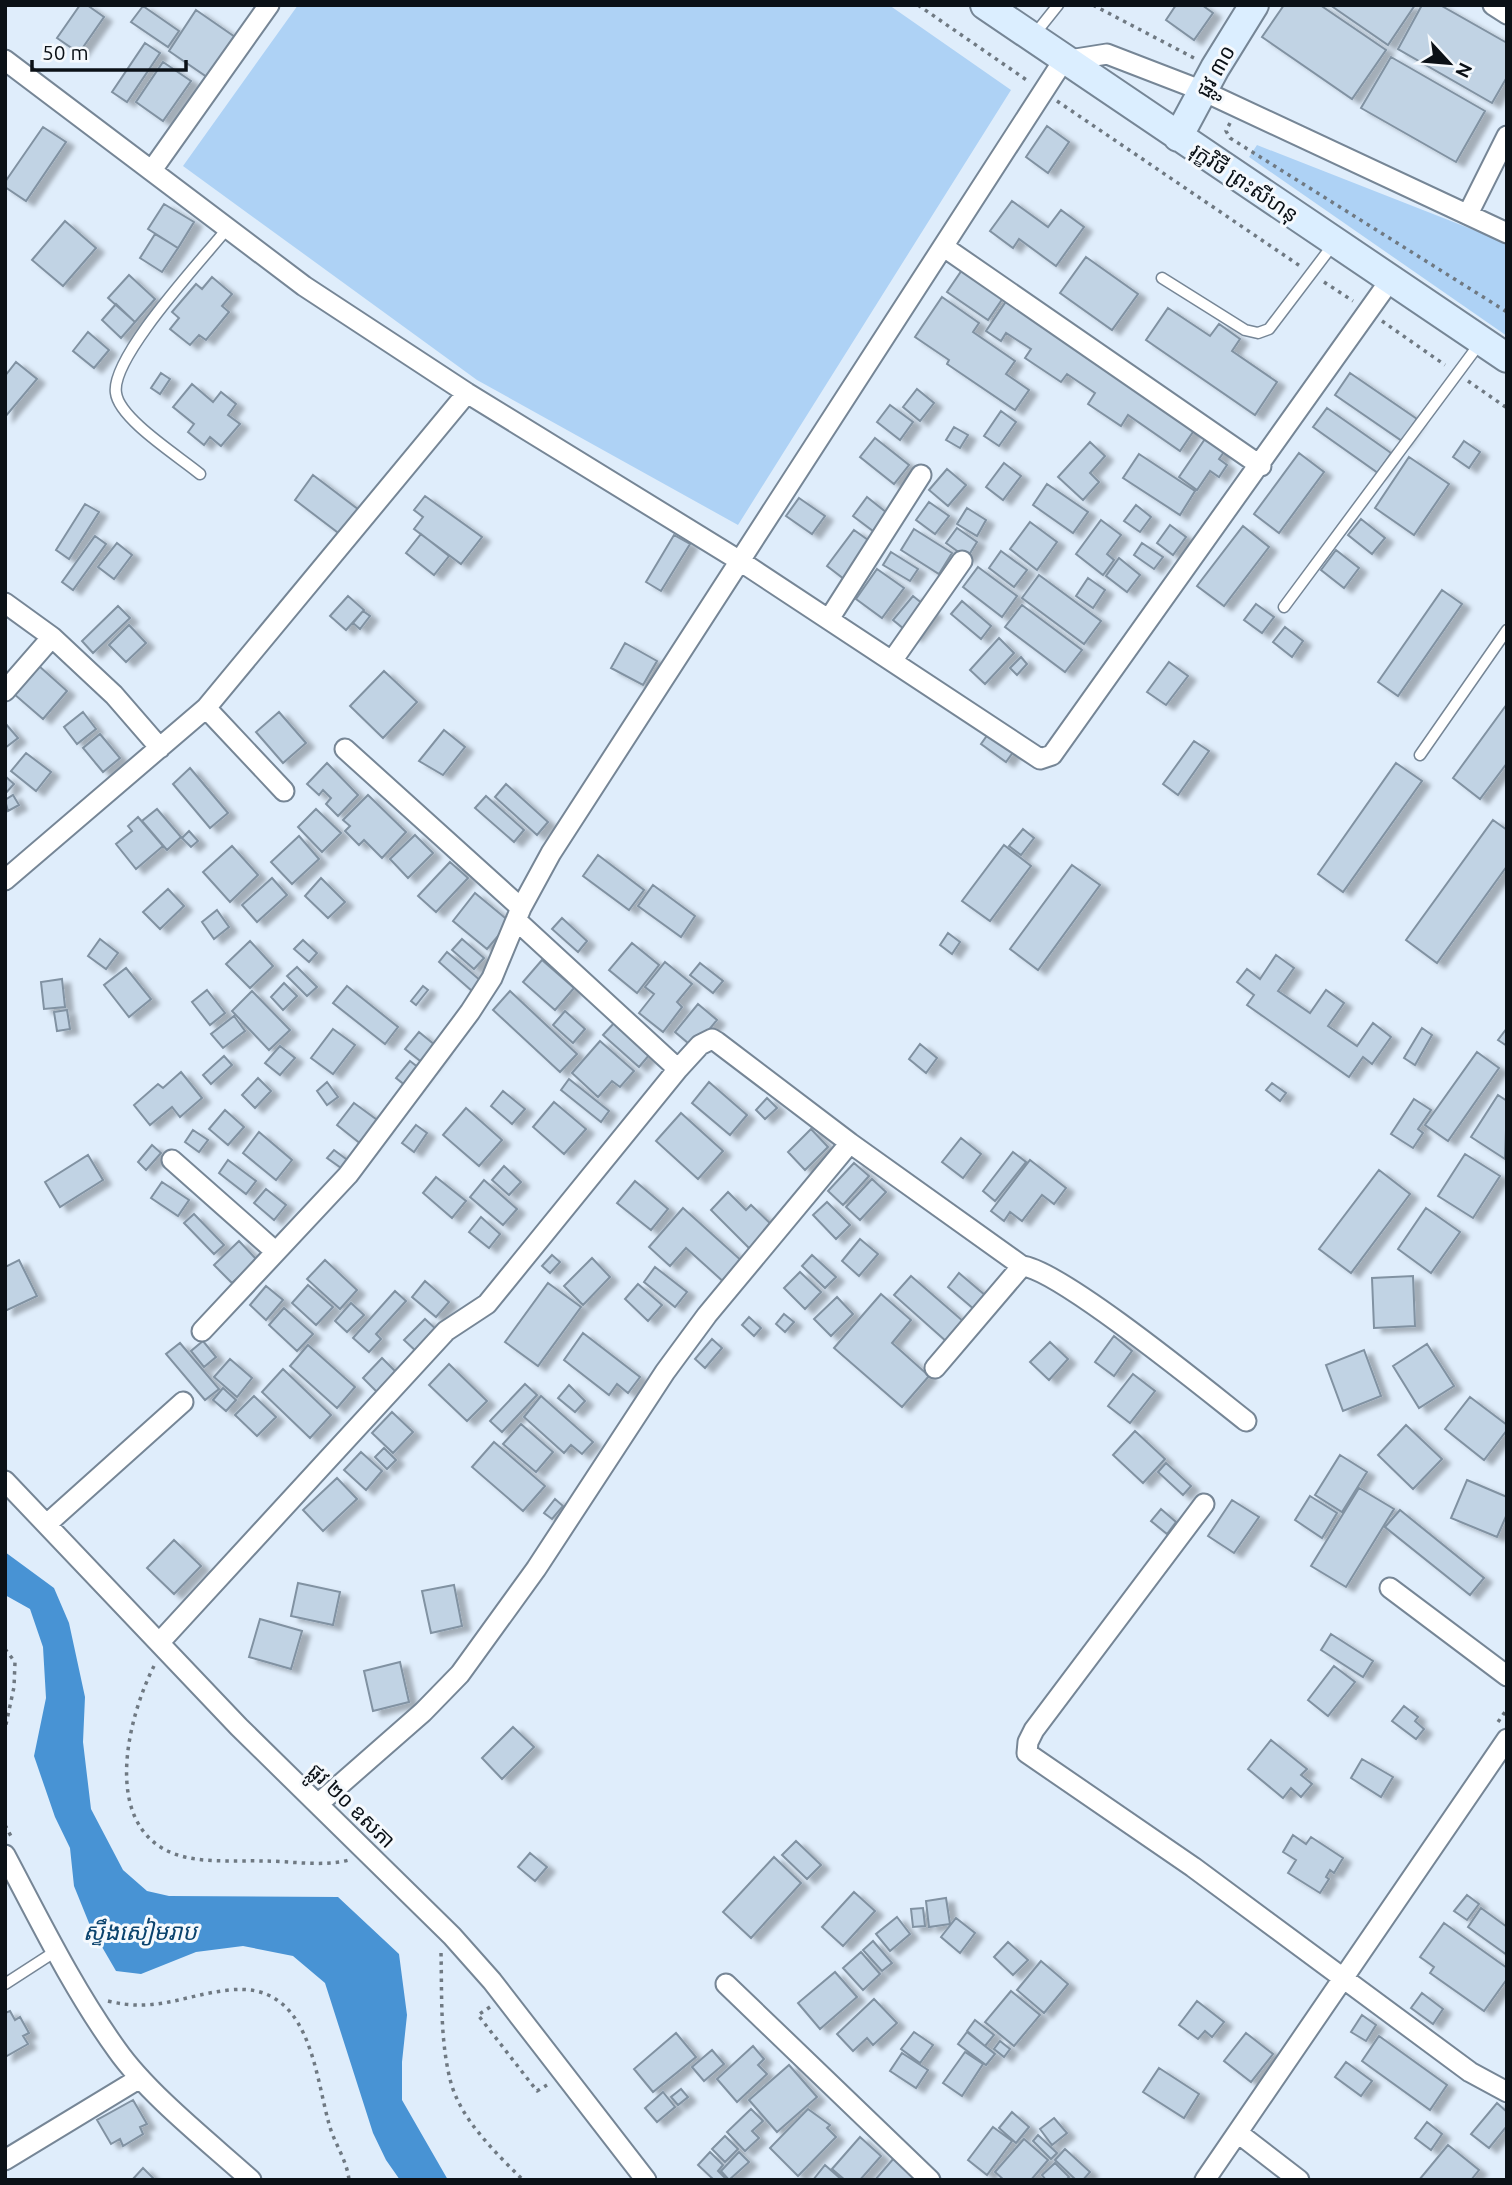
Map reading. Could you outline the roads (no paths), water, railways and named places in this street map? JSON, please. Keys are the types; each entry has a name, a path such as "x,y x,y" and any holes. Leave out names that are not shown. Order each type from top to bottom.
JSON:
{"street":[{"name":"រុក្ខវិថី ព្រះសីហនុ","path":"985,5 1063,61 1507,358"},
{"name":"ផ្លូវ ៣០","path":"1178,137 1254,5"},
{"path":"1493,5 1507,14"},
{"path":"152,170 268,6"},
{"path":"202,1331 348,1175 470,1012 492,978 519,914 551,853 1063,61 1107,54 1203,91 1507,233"},
{"path":"5,60 152,170 226,230 304,286 467,393 740,561 1041,759 1047,759 1261,466 1391,279"},
{"path":"1468,214 1507,136"},
{"path":"944,247 1261,466"},
{"path":"5,880 206,708 467,393"},
{"path":"829,620 921,475"},
{"path":"892,661 962,561"},
{"path":"5,603 52,636 114,695 160,748"},
{"path":"5,691 52,636"},
{"path":"206,708 284,791"},
{"path":"345,749 678,1069"},
{"path":"158,1652 446,1331 487,1304 678,1069 700,1045 712,1040 1022,1266 1038,1269 1101,1311 1246,1421"},
{"path":"318,1804 423,1712 460,1674 537,1569 672,1363 850,1143"},
{"path":"172,1160 276,1252"},
{"path":"935,1368 1022,1266"},
{"path":"48,1523 183,1402"},
{"name":"ផ្លូវ ២០ ឧសភា","path":"5,1481 48,1523 158,1652 421,1904 492,1981 646,2180"},
{"path":"1204,1504 1034,1730 1028,1742 1027,1754 1194,1867 1470,2072 1507,2092"},
{"path":"1390,1588 1507,1676"},
{"path":"1205,2180 1507,1739"},
{"path":"5,1855 55,1951 117,2051 140,2078 251,2180"},
{"path":"726,1984 930,2180"},
{"path":"5,2160 140,2078"},
{"path":"1237,2133 1299,2180"}],"lane":[{"path":"1031,38 1058,5"},
{"path":"200,474 127,415 116,393 120,369 136,342 226,230"},
{"path":"1162,278 1245,330 1258,333 1269,329 1335,242"},
{"path":"1284,607 1482,341"},
{"path":"1420,755 1507,629"},
{"path":"5,1984 55,1951"}],"water":[{"name":"ស្ទឹងសៀមរាប","path":"5,1552 54,1588 69,1623 85,1697 83,1742 91,1809 123,1870 147,1891 169,1896 338,1897 399,1954 407,2015 402,2062 402,2100 448,2180 400,2180 386,2160 373,2133 325,1983 293,1956 243,1946 196,1952 141,1974 116,1971 91,1928 74,1886 70,1848 55,1817 34,1756 46,1698 43,1647 30,1609 5,1595"}]}
